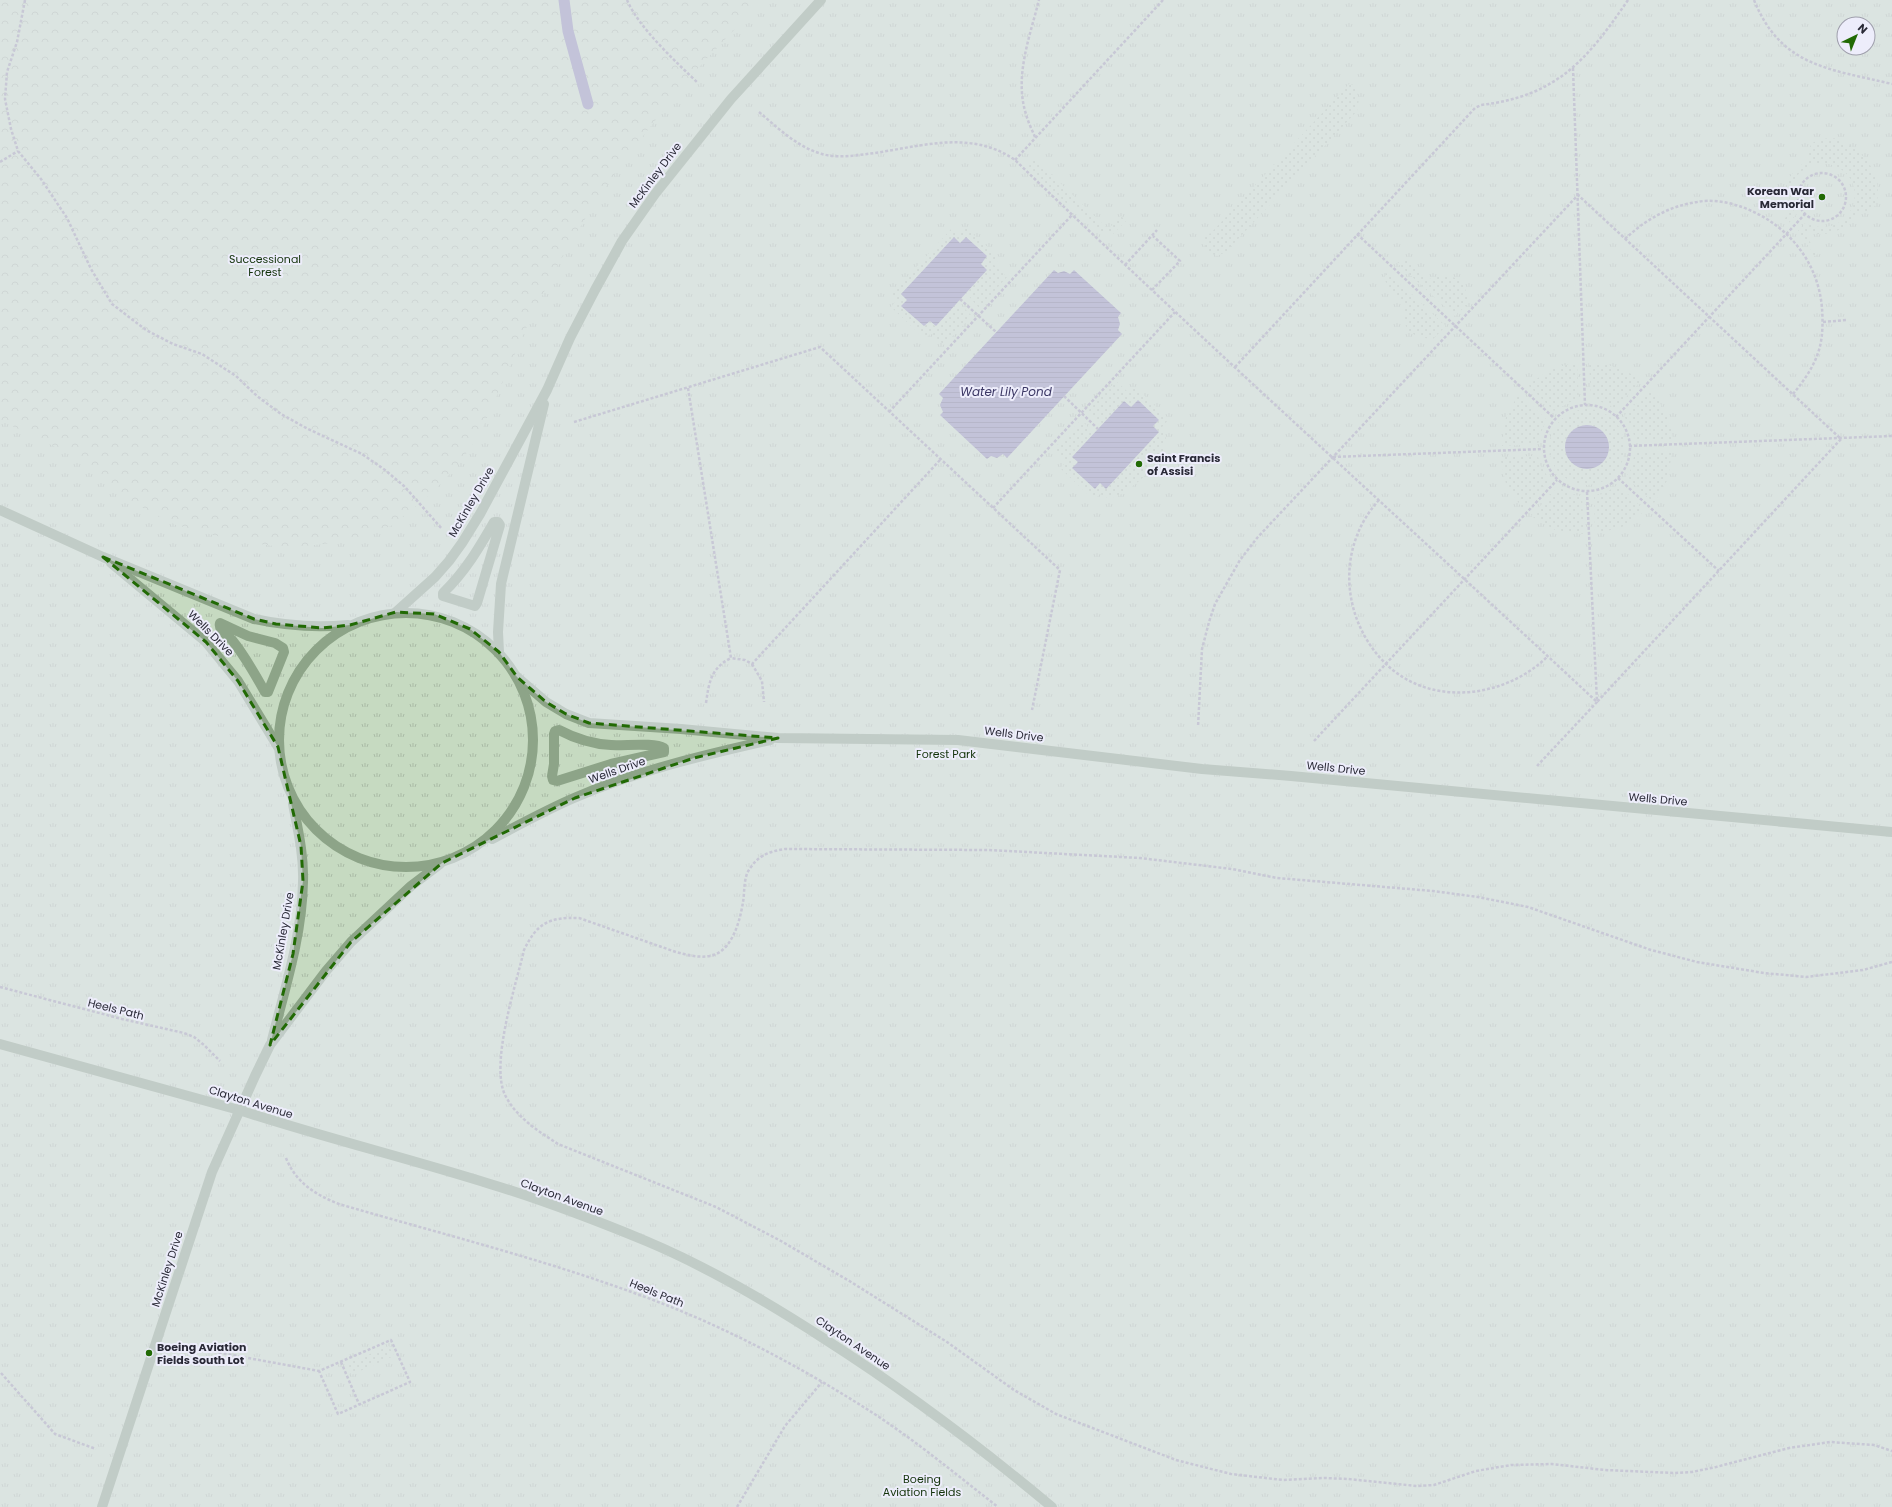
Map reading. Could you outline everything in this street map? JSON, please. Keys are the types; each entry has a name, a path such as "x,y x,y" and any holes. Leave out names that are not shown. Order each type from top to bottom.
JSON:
{"street":[{"name":"McKinley Drive","path":"396,612 434,577 449,561 462,543 484,507 547,390 570,338 595,290 622,241 654,194 731,99 821,0"},
{"name":"McKinley Drive","path":"499,652 498,632 502,584 547,390"},
{"name":"Wells Drive","path":"0,510 103,556 254,618 276,624 322,628 350,625"},
{"path":"494,522 498,522 500,525 478,603 475,606 443,596 442,593 461,574 477,553 494,522"},
{"name":"Wells Drive","path":"103,556 206,642 238,681 278,747"},
{"path":"396,612 434,614 470,629 499,652 517,677 527,699 533,723 534,741 530,770 523,793 511,813 497,830 474,848 442,862 418,867 390,866 369,862 350,854 317,831 303,815 291,796 285,782 278,747 281,712 294,677 310,654 323,642 350,625 372,617 396,612"},
{"path":"220,623 248,636 274,643 283,648 284,652 268,692 265,692 252,668 231,639 221,629 220,623"},
{"name":"Wells Drive","path":"517,677 546,702 566,714 589,722 681,728 778,738 958,740 1202,770 1291,776 1892,832"},
{"path":"560,730 582,740 611,745 655,746 664,748 664,752 611,764 557,781 553,780 555,731 560,730"},
{"name":"Wells Drive","path":"474,848 575,798 694,758 778,738"},
{"name":"McKinley Drive","path":"102,1507 212,1172 270,1045 294,954 303,881 301,846 291,796"},
{"name":"McKinley Drive","path":"270,1045 326,971 351,942 411,886 442,862"},
{"name":"Clayton Avenue","path":"0,1044 239,1110 293,1128 491,1184 571,1212 647,1242 713,1272 781,1310 860,1361 1002,1465 1052,1507"}],"path":[{"path":"25,0 17,42 7,72 5,99 11,129 18,150 41,179 67,218 91,269 112,304 146,330 173,344 202,354 236,376 257,396 281,414 308,429 362,454 404,486 444,532"},
{"path":"627,0 649,31 671,57 698,83"},
{"path":"1035,137 1025,114 1022,92 1022,72 1039,0"},
{"path":"1014,160 1163,0"},
{"path":"1235,367 1475,108 1481,105 1522,97 1542,88 1573,68 1605,33 1628,0"},
{"path":"1754,0 1769,28 1782,43 1797,55 1814,64 1892,84"},
{"path":"1573,68 1585,405"},
{"path":"759,112 794,142 807,149 822,154 837,156 858,155 932,142 954,142 994,149 1014,160 1175,312 1597,702"},
{"path":"0,162 18,150"},
{"path":"1826,173 1840,180 1844,186 1846,202 1838,215 1823,222 1815,220 1805,214 1798,202 1800,186 1805,179 1811,174 1826,173"},
{"path":"1578,195 1841,439"},
{"path":"1198,727 1202,649 1208,622 1215,604 1240,560 1257,538 1578,195"},
{"path":"1625,239 1647,221 1662,212 1698,201 1735,205 1756,212 1773,222 1787,234 1809,261 1817,279 1823,322 1819,352 1811,368 1793,394"},
{"path":"1616,417 1805,214"},
{"path":"889,412 1072,215"},
{"path":"1125,265 1158,230"},
{"path":"1357,234 1555,419"},
{"path":"1152,290 1180,261 1153,236"},
{"path":"960,299 996,332"},
{"path":"993,508 1175,312"},
{"path":"1823,322 1847,320"},
{"path":"574,422 820,347 1060,570 1032,710"},
{"path":"688,388 731,658"},
{"path":"1064,396 1098,429"},
{"path":"1585,405 1596,406 1607,410 1616,417 1626,430 1630,446 1627,463 1618,478 1610,485 1599,490 1587,492 1576,490 1557,480 1547,465 1543,449 1548,429 1555,419 1562,412 1573,407 1585,405"},
{"path":"1630,446 1892,436"},
{"path":"1537,766 1841,439"},
{"path":"1333,457 1543,449"},
{"path":"752,664 940,460"},
{"path":"1618,478 1719,571"},
{"path":"1314,741 1557,480"},
{"path":"1587,492 1597,702"},
{"path":"1379,500 1368,516 1353,548 1349,565 1349,586 1356,618 1366,638 1386,664 1400,675 1419,684 1439,690 1461,693 1482,691 1500,686 1528,673 1548,656"},
{"path":"706,703 709,684 713,673 718,666 731,658 745,660 752,664 762,681 764,702"},
{"path":"1892,962 1863,970 1806,977 1764,973 1697,962 1651,950 1528,907 1478,897 1433,891 1277,878 1232,870 1140,858 989,850 785,849 770,852 755,861 749,868 746,878 743,904 735,933 725,947 711,956 692,956 676,952 579,918 563,917 551,920 540,926 531,936 524,950 502,1041 500,1062 504,1094 512,1106 528,1123 558,1144 716,1207 781,1241 851,1282 947,1342 1014,1390 1056,1414 1176,1460 1231,1474 1283,1480 1324,1478 1348,1479 1417,1486 1434,1485 1476,1471 1511,1465 1552,1464 1605,1470 1674,1473 1692,1472 1789,1448 1830,1442 1874,1445 1892,1451"},
{"name":"Heels Path","path":"0,987 122,1019 184,1033 194,1037 204,1044 220,1061"},
{"name":"Heels Path","path":"286,1158 294,1174 319,1196 339,1204 568,1270 623,1288 678,1310 782,1359 862,1406 901,1432 998,1507"},
{"path":"199,1349 319,1371 391,1340 410,1382 338,1414 319,1371"},
{"path":"341,1362 359,1404"},
{"path":"1,1373 55,1434 118,1458"},
{"path":"737,1507 785,1426 822,1382"},
{"path":"352,1388 356,1387"}],"highlighted area":[{"path":"103,557 254,619 276,624 322,628 350,625 396,612 434,614 470,629 499,652 517,677 546,702 566,714 589,723 778,738 694,758 575,798 442,863 351,942 270,1045 293,954 303,881 301,846 278,747 238,681 206,642"}],"green space":[{"name":"Forest Park","path":"0,0 1892,0 1892,1507 0,1507"},
{"name":"Successional Forest","path":"0,0 762,0 687,80 640,140 597,199 557,266 528,324 481,432 459,464 431,494 391,526 349,541 288,548 232,540 176,525 126,499 102,476 72,455 6,423 0,422"},
{"path":"1350,83 1358,96 1357,111 1226,252 1217,256 1207,250 1204,245 1203,233 1206,231 1210,234"},
{"path":"1821,139 1837,139 1848,144 1860,153 1872,169 1878,186 1878,198 1873,208 1854,216 1850,222 1841,229 1825,234 1808,232 1806,236 1818,254 1814,256 1810,248 1797,232 1805,223 1820,227 1833,225 1844,219 1851,210 1855,199 1854,188 1849,177 1839,168 1830,164 1821,163 1812,165 1804,169 1798,175 1793,182 1790,191 1790,201 1796,215 1788,224 1783,220 1789,214 1785,197 1787,183 1794,171 1808,160 1807,152 1812,143"},
{"path":"1033,157 1108,229 1121,216 1126,221 1111,236 1106,232 1102,236 1084,218 1086,216 1072,202 1068,205 1026,165"},
{"path":"965,227 1000,258 994,265 1007,277 979,308 966,293 987,270 981,264 966,237 901,294 907,300 901,306 930,320 935,326 955,304 965,309 972,316 944,345 931,333 925,339 891,307 896,301 890,296 952,228 958,234"},
{"path":"1404,259 1412,263 1429,279 1445,276 1457,279 1465,288 1468,304 1455,316 1397,263"},
{"path":"1387,272 1446,326 1433,339 1418,336 1408,330 1404,319 1405,303 1389,287 1384,279"},
{"path":"1577,362 1579,400 1570,402 1554,411 1528,385 1551,369"},
{"path":"1589,363 1604,364 1623,370 1641,381 1615,409 1608,404 1591,399"},
{"path":"1116,381 1129,393 1135,387 1169,419 1162,427 1166,442 1158,460 1152,468 1129,490 1110,498 1100,494 1094,500 1060,468 1066,462 1053,450 1081,420 1087,426 1092,435 1073,457 1078,462 1095,489 1159,432 1125,401 1103,424 1087,412"},
{"path":"1650,389 1665,412 1673,439 1635,440 1633,432 1624,416"},
{"path":"1519,393 1547,420 1543,427 1538,444 1502,446 1506,417"},
{"path":"1587,409 1602,412 1614,420 1622,432 1625,447 1622,462 1614,474 1602,482 1587,485 1572,482 1560,474 1552,462 1549,447 1552,432 1560,420 1572,412"},
{"path":"1672,451 1668,479 1654,503 1626,477 1631,469 1635,452"},
{"path":"1538,456 1540,465 1550,480 1522,508 1506,484 1500,457"},
{"path":"1618,485 1645,511 1622,527 1595,534 1594,496 1603,494"},
{"path":"1558,487 1574,495 1582,496 1584,534 1555,530 1531,516"},
{"path":"389,1346 394,1356 351,1375 346,1364"}],"water":[{"path":"954,237 960,243 966,237 987,256 981,264 987,270 936,326 930,321 924,326 901,306 907,300 901,294"},
{"name":"Water Lily Pond","path":"1054,270 1058,273 1064,271 1070,274 1074,270 1121,313 1118,317 1120,324 1118,330 1122,334 1007,458 1003,454 997,458 991,456 987,459 940,415 943,412 940,405 943,398 939,394"},
{"path":"1138,400 1159,420 1153,426 1159,432 1106,489 1100,483 1095,489 1072,468 1078,462 1072,457 1124,401 1131,407"},
{"path":"1587,425 1599,429 1605,435 1609,447 1605,459 1599,465 1587,469 1575,465 1569,459 1565,447 1569,435 1575,429"}],"waterway":[{"path":"564,0 568,31 588,104"}],"place":[{"name":"Korean War Memorial","path":"1822,197"},
{"name":"Saint Francis of Assisi","path":"1139,464"},
{"name":"Boeing Aviation Fields South Lot","path":"149,1353"}],"park label":[{"name":"Boeing Aviation Fields","path":"922,1485"}]}
